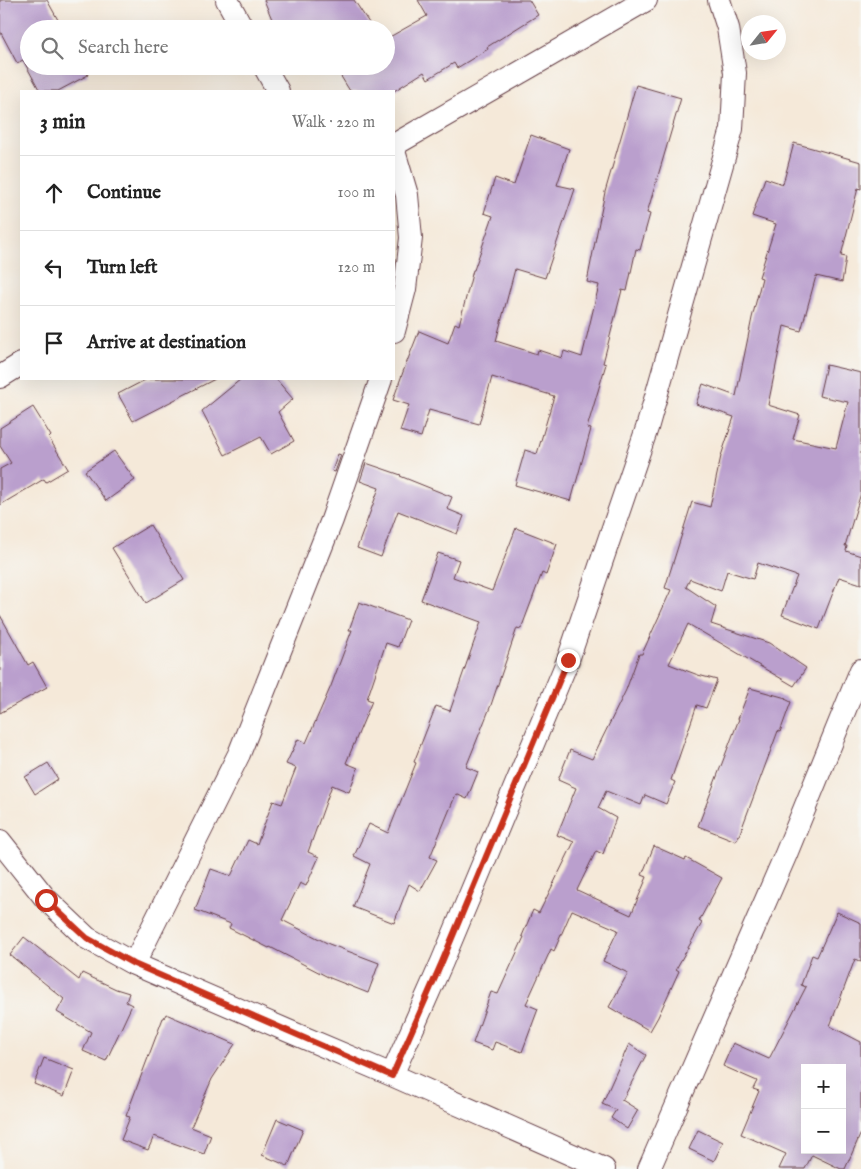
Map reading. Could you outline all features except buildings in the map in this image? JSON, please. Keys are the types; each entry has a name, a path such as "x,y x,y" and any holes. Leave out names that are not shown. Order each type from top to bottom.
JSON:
{"street":[{"path":"227,0 238,20"},
{"path":"395,144 646,0"},
{"path":"392,1076 446,953 568,660 646,428 732,129 735,74 728,28 719,0"},
{"path":"269,75 277,90"},
{"path":"395,154 407,195 411,238 405,289 395,327"},
{"path":"0,377 20,365"},
{"path":"134,964 239,754 332,520 381,380"},
{"path":"649,1169 786,854 861,670"},
{"path":"0,841 46,900 80,932 87,938 134,964 604,1169"}],"route":[{"path":"46,900 87,938 134,964 392,1076 442,962 568,660"}]}
